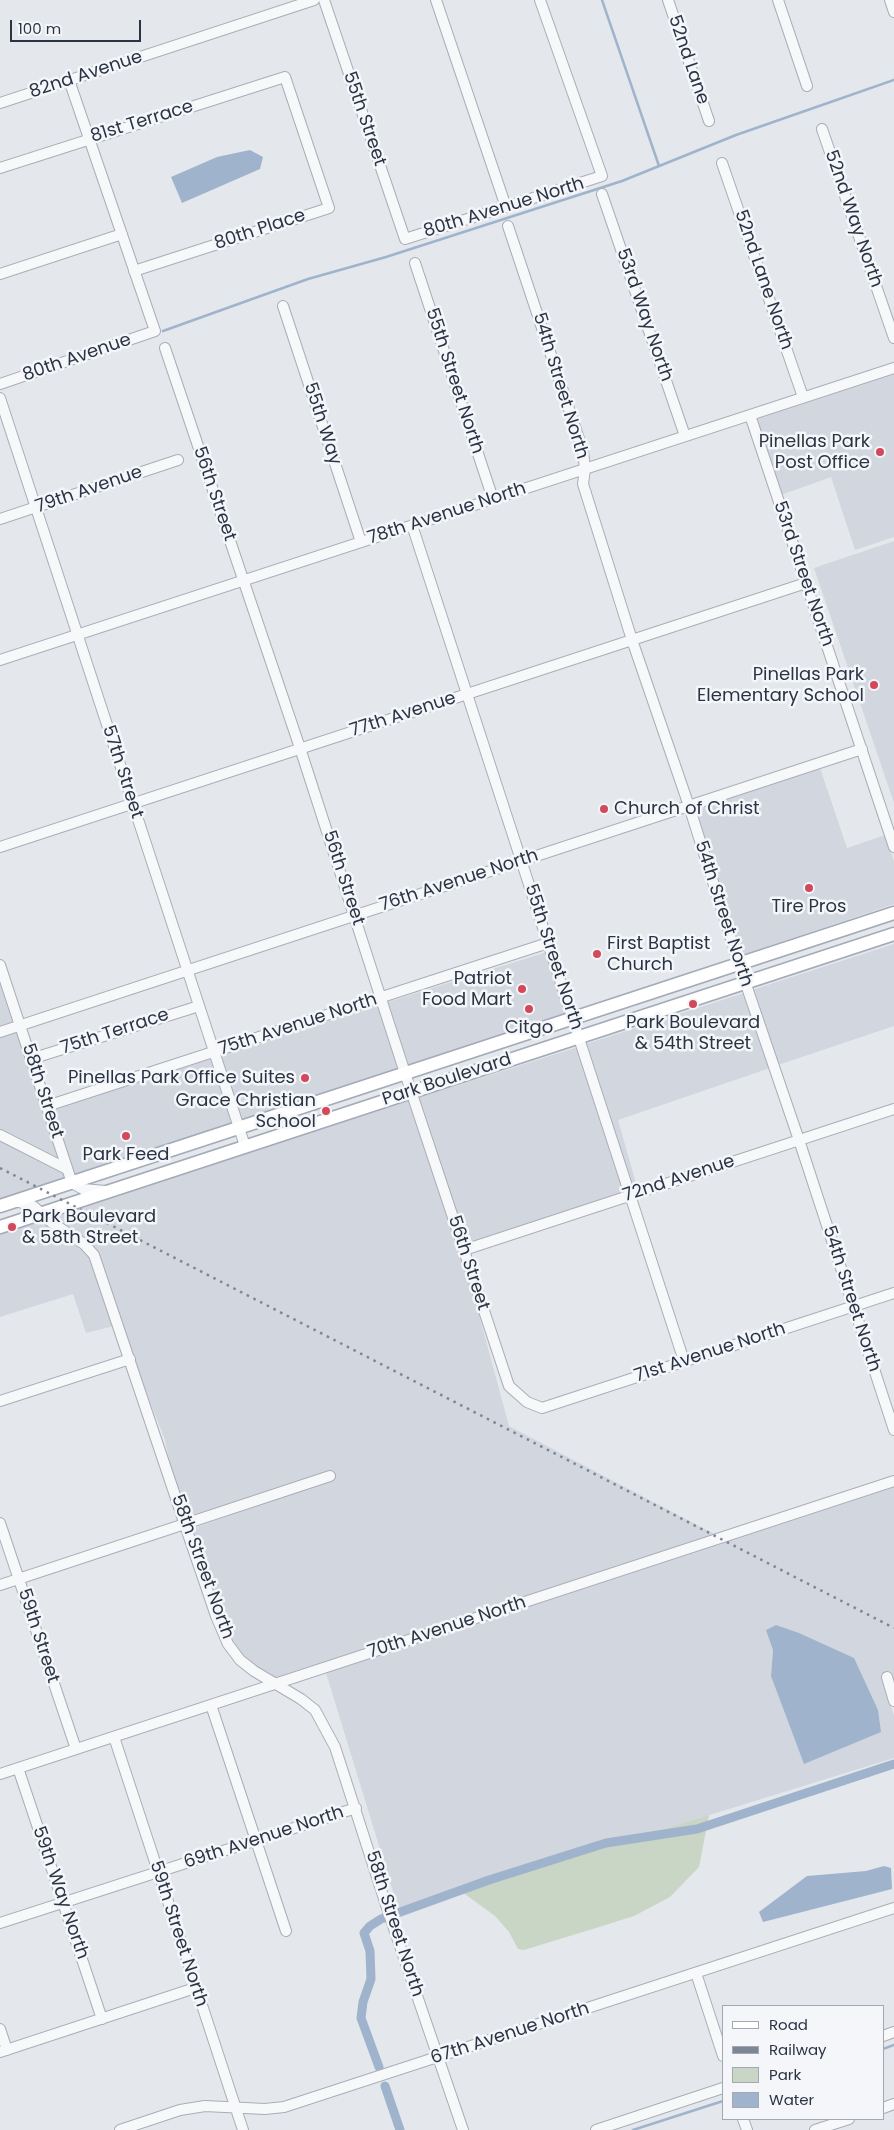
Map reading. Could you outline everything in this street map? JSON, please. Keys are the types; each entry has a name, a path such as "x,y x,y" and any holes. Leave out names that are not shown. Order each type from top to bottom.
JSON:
{"main road":[{"name":"Park Boulevard","path":"0,1206 894,913"},
{"name":"Park Boulevard","path":"0,1227 894,934"}],"street":[{"name":"82nd Avenue","path":"0,103 314,0"},
{"name":"55th Street","path":"324,0 405,238"},
{"path":"436,0 506,207"},
{"name":"80th Avenue North","path":"405,238 602,176 540,0"},
{"name":"52nd Lane","path":"668,0 709,121"},
{"path":"778,0 807,86"},
{"path":"890,0 894,12"},
{"name":"81st Terrace","path":"0,168 89,138 285,77 310,150"},
{"path":"69,80 134,271"},
{"name":"52nd Way North","path":"822,128 894,338"},
{"name":"80th Place","path":"134,271 329,208 310,150"},
{"name":"52nd Lane North","path":"722,163 803,397"},
{"name":"53rd Way North","path":"602,194 685,436"},
{"name":"54th Street North","path":"508,226 583,451 585,469 583,484 632,640 689,806 739,964 894,1430"},
{"path":"0,274 122,234"},
{"name":"55th Street North","path":"414,263 493,499"},
{"name":"80th Avenue","path":"0,384 155,331 134,271"},
{"name":"55th Way","path":"283,306 361,542"},
{"name":"56th Street","path":"165,348 300,748 411,1092 509,1386 526,1402"},
{"name":"78th Avenue North","path":"0,660 894,368"},
{"name":"57th Street","path":"0,398 245,1146"},
{"name":"53rd Street North","path":"750,415 894,847"},
{"name":"79th Avenue","path":"0,519 178,460"},
{"name":"55th Street North","path":"412,525 684,1361"},
{"name":"77th Avenue","path":"0,847 806,583"},
{"name":"76th Avenue North","path":"0,1032 862,749"},
{"name":"75th Avenue North","path":"47,1106 548,943"},
{"name":"58th Street","path":"0,964 72,1183"},
{"name":"75th Terrace","path":"31,1059 199,1006"},
{"name":"72nd Avenue","path":"464,1250 894,1108"},
{"path":"0,1135 67,1169"},
{"path":"72,1183 82,1189 107,1191"},
{"name":"58th Street North","path":"15,1201 33,1206 51,1222 84,1244 94,1255 216,1616 228,1644 240,1660 254,1671 302,1698 315,1710 335,1748 387,1908 463,2130"},
{"name":"71st Avenue North","path":"526,1402 542,1408 894,1293"},
{"path":"0,1401 130,1359"},
{"path":"0,1585 330,1476"},
{"name":"70th Avenue North","path":"0,1774 894,1481"},
{"name":"59th Street","path":"0,1523 76,1749"},
{"path":"887,1677 894,1701"},
{"path":"210,1705 286,1931"},
{"name":"59th Street North","path":"114,1737 242,2130"},
{"name":"59th Way North","path":"18,1768 102,2019"},
{"name":"69th Avenue North","path":"0,1923 356,1808"},
{"name":"67th Avenue North","path":"120,2130 180,2110 205,2106 264,2109 284,2107 894,1908"},
{"path":"696,1973 722,2053"},
{"path":"0,2029 4,2051 195,1988"},
{"path":"596,2130 722,2088"},
{"path":"815,2130 846,2120"}],"shaded area":[{"path":"894,373 894,537 855,550 831,477 781,495 757,418"},
{"name":"Pinellas Park Elementary School","path":"894,541 894,803 814,568"},
{"path":"820,768 847,848 885,835 894,861 894,904 742,955 695,809"},
{"path":"894,944 894,1026 778,1065 752,990"},
{"path":"547,952 567,1013 407,1066 388,1002"},
{"path":"0,979 14,1022 0,1026"},
{"path":"744,993 770,1068 618,1120 637,1187 633,1189 586,1044"},
{"path":"379,1005 399,1069 241,1121 220,1056"},
{"path":"17,1031 59,1160 0,1130 0,1037"},
{"path":"578,1047 625,1192 467,1243 418,1098"},
{"path":"211,1059 233,1124 74,1176 53,1109"},
{"path":"409,1101 472,1289 509,1426 716,1535 276,1679 243,1657 232,1641 191,1529 335,1479 332,1470 188,1519 170,1465 165,1440 142,1381 98,1253 86,1239 52,1216"},
{"path":"0,1141 64,1173 66,1179 0,1200"},
{"path":"42,1220 81,1248 90,1258 114,1326 86,1333 73,1294 0,1317 0,1233"},
{"path":"894,1486 894,1685 890,1671 881,1674 894,1716 894,1758 399,1911 326,1673","holes":["773,1650 869,1694 878,1710 771,1676"]}],"green space":[{"path":"709,1815 699,1867 670,1897 634,1916 596,1928 524,1950 518,1949 509,1932 495,1916 462,1892"}],"water":[{"path":"250,150 263,157 260,169 182,203 171,177 217,157"},
{"path":"776,1625 799,1633 854,1658 878,1710 881,1732 804,1764 771,1676 773,1650 766,1630"},
{"path":"884,1866 891,1868 892,1889 763,1922 759,1912 807,1876 866,1871"}],"waterway":[{"path":"602,0 659,166"},
{"path":"163,331 308,279 386,257 622,181 736,135 894,80"},
{"path":"379,2067 361,2018 363,2002 371,1979 370,1951 364,1933 370,1926 381,1919 489,1880 606,1843 697,1829 894,1764"},
{"path":"884,2049 894,2045"},
{"path":"385,2086 400,2130"},
{"path":"633,2130 722,2101"}],"railway":[{"path":"0,1168 894,1628"}],"place":[{"name":"Pinellas Park Post Office","path":"880,452"},
{"name":"Pinellas Park Elementary School","path":"874,685"},
{"name":"Church of Christ","path":"604,809"},
{"name":"Tire Pros","path":"809,888"},
{"name":"First Baptist Church","path":"597,954"},
{"name":"Patriot Food Mart","path":"522,989"},
{"name":"Park Boulevard & 54th Street","path":"693,1004"},
{"name":"Citgo","path":"529,1009"},
{"name":"Pinellas Park Office Suites","path":"305,1078"},
{"name":"Grace Christian School","path":"326,1111"},
{"name":"Park Feed","path":"126,1136"},
{"name":"Park Boulevard & 58th Street","path":"12,1227"}]}
